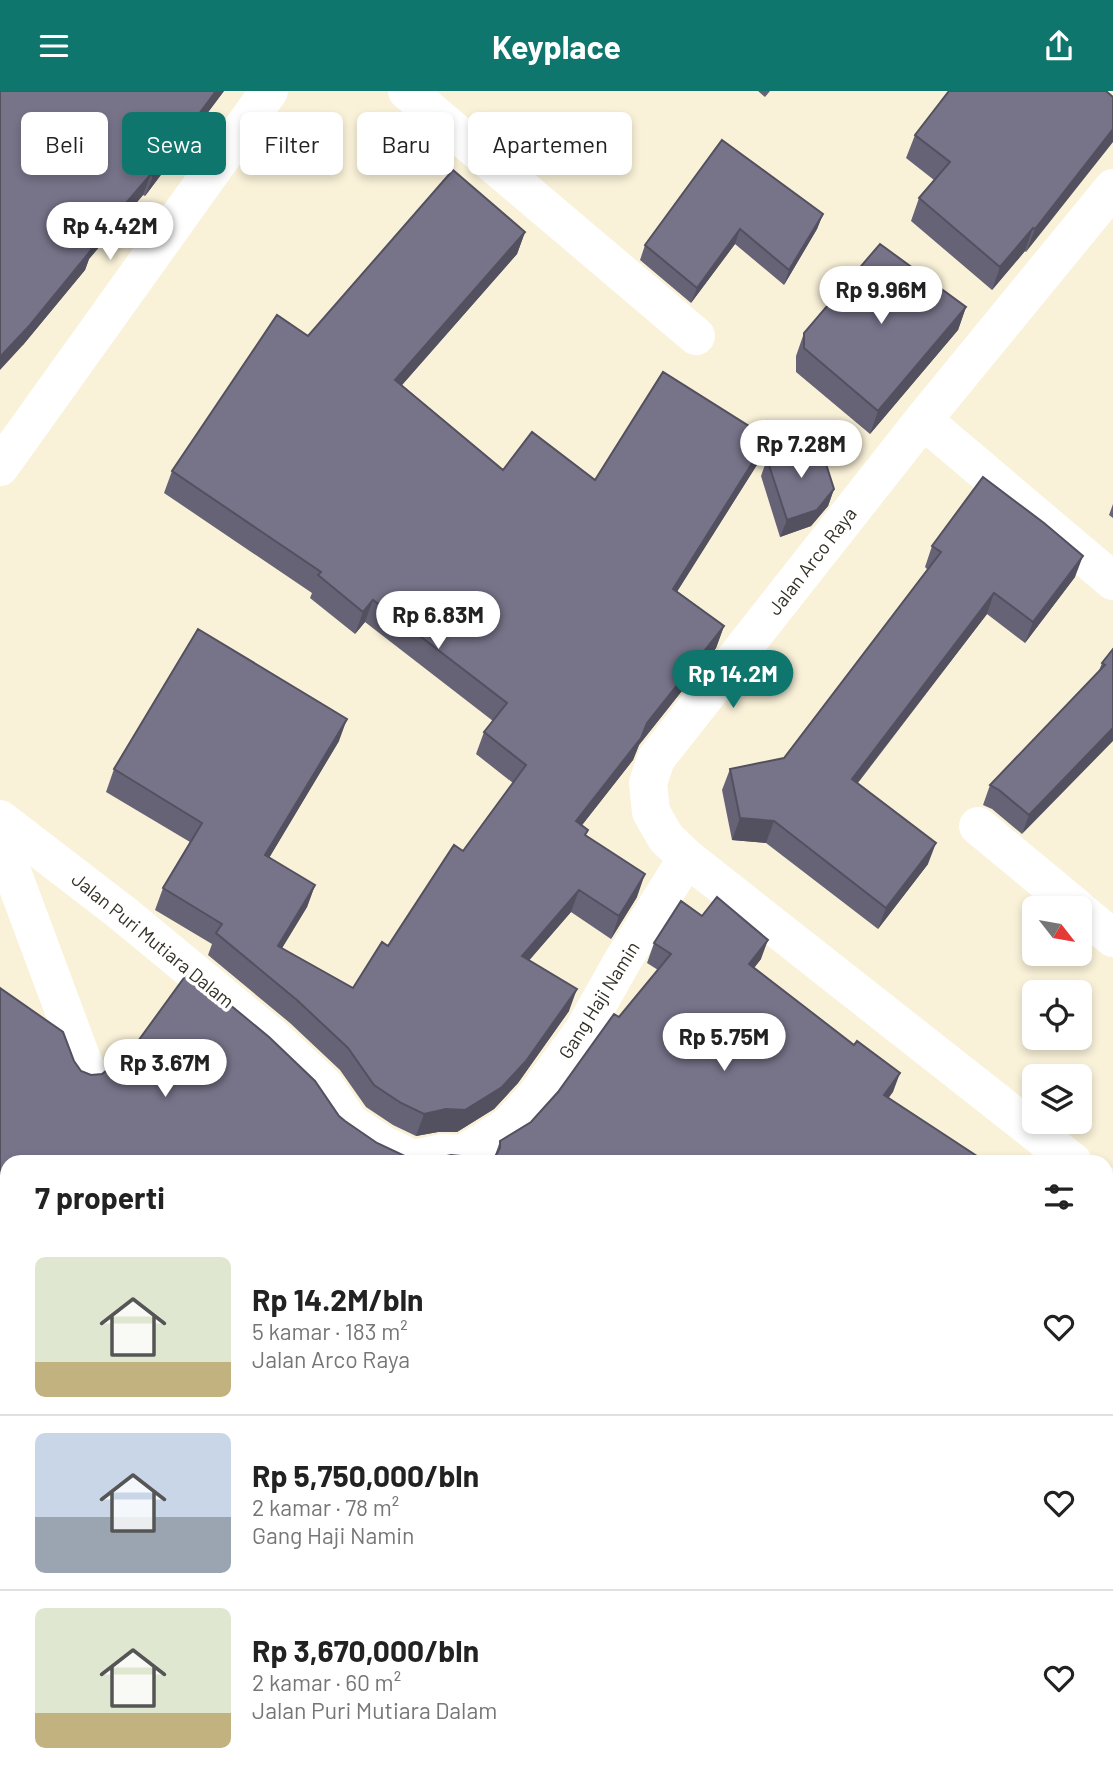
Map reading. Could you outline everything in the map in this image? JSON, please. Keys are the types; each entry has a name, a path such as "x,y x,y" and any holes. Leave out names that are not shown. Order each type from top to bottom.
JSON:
{"street":[{"path":"0,467 269,91"},
{"path":"407,91 696,336"},
{"name":"Jalan Arco Raya","path":"1064,1155 687,857 666,838 651,812 648,783 656,759 923,420 1113,188"},
{"path":"923,420 1113,581"},
{"name":"Jalan Puri Mutiara Dalam","path":"0,819 121,912 276,1040 325,1086 350,1123 404,1155"},
{"path":"978,826 1061,896"},
{"path":"0,853 7,858 87,1073"},
{"name":"Gang Haji Namin","path":"472,1155 508,1126 535,1097 583,1031 687,857"},
{"path":"1092,921 1113,938"},
{"name":"Jalan Puri Mutiara Dalam","path":"432,1155 452,1155"}],"building":[{"path":"0,91 216,91 200,112 122,112 122,175 150,175 89,246 92,249 30,325 0,357"},
{"path":"949,91 1106,91 1113,97 1113,129 1035,229 1033,228 1000,267 919,198 950,162 915,135"},
{"path":"722,140 823,214 789,270 740,229 697,288 645,245"},
{"path":"454,171 525,232 395,380 503,470 532,432 595,480 663,372 768,438 673,589 724,626 647,723 641,738 576,821 588,830 585,835 645,874 619,916 579,890 522,956 577,989 526,1061 502,1087 465,1110 446,1109 424,1114 374,1085 348,1048 298,1001 216,933 222,924 163,888 202,823 114,769 198,629 347,719 265,855 315,885 278,946 353,988 382,942 388,946 454,845 463,851 526,765 484,732 507,703 373,600 363,612 318,575 321,572 172,471 277,315 308,336 449,175 454,175"},
{"path":"880,244 966,307 878,411 804,348 804,333"},
{"path":"819,442 834,489 817,510 787,520 767,459"},
{"path":"983,477 1083,556 1033,622 994,593 852,779 936,843 886,908 774,821 740,818 730,769 784,758 941,552 932,546"},
{"path":"1113,649 1113,728 1029,815 990,785 1105,665 1102,663"},
{"path":"717,897 768,940 749,964 854,1045 857,1041 900,1073 884,1095 975,1155 496,1155 500,1141 531,1122 558,1092 614,1014 619,1017 671,954 654,943 681,901 702,916"},
{"path":"189,971 269,1037 315,1081 339,1116 377,1143 402,1155 0,1155 0,988 63,1032 74,1061 81,1071 91,1075 102,1074 112,1066 117,1070"}]}
